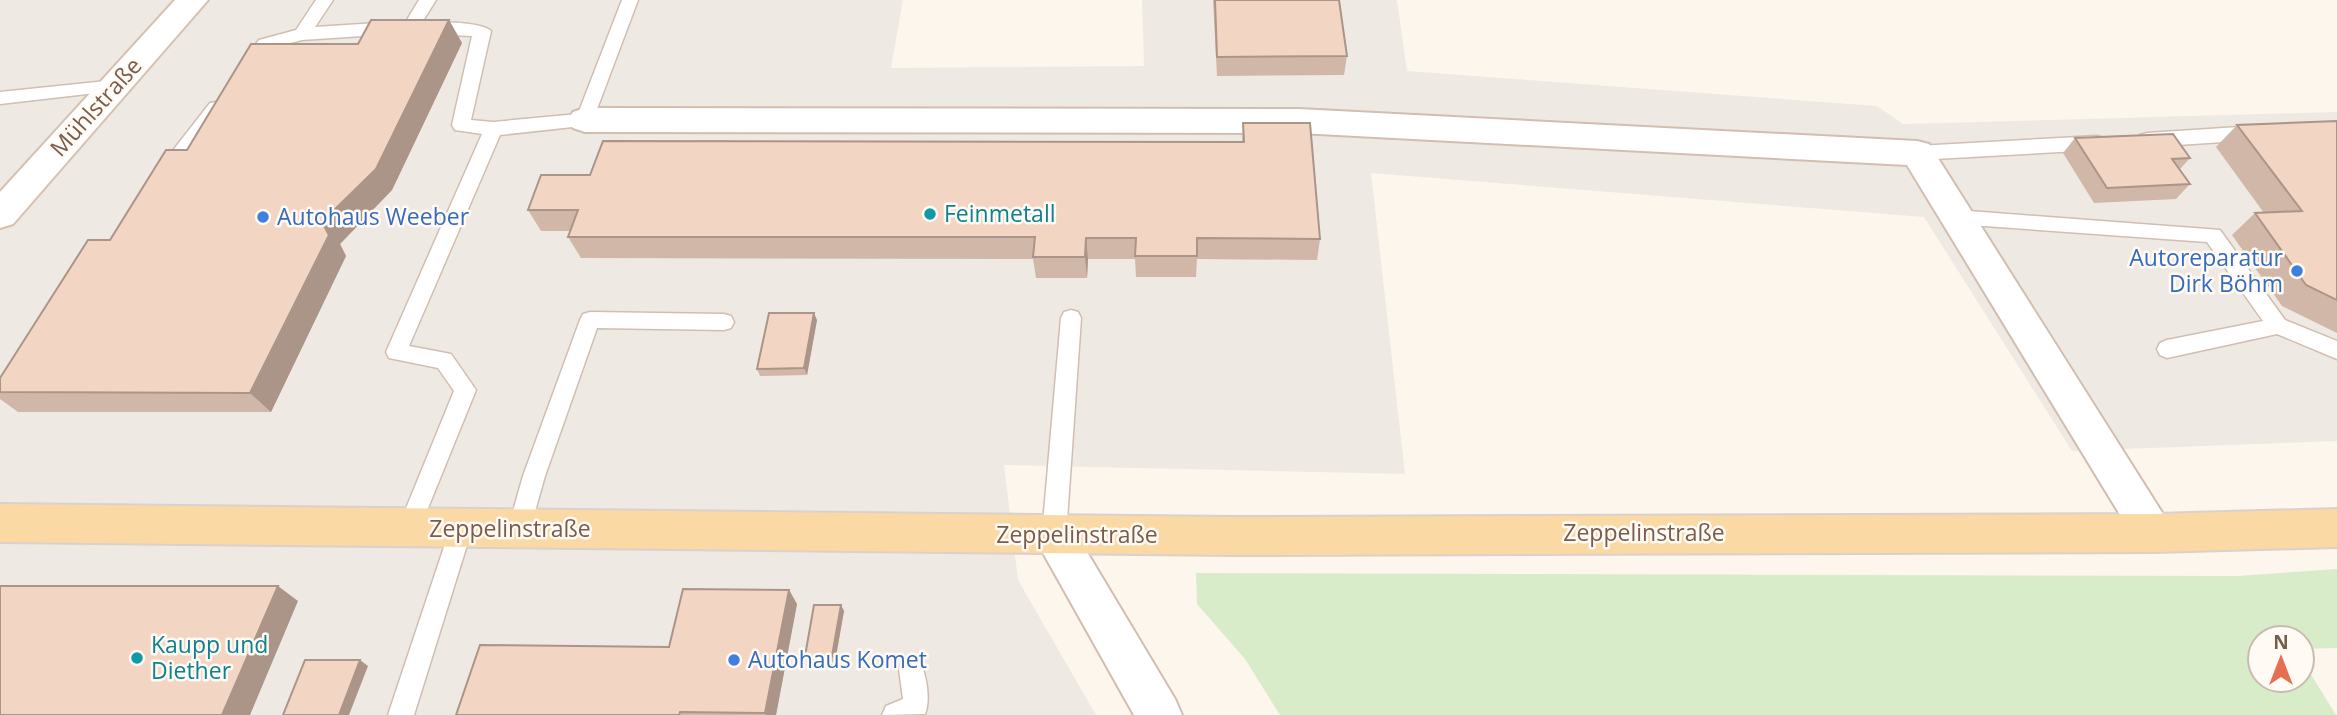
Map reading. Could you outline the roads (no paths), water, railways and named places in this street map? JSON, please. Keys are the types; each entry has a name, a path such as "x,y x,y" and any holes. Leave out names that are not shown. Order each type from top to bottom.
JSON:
{"main road":[{"name":"Zeppelinstraße","path":"0,523 1054,535 2154,533 2337,528"}],"street":[{"name":"Mühlstraße","path":"0,215 193,0"},
{"path":"585,120 1299,121 1917,153 2154,533"},
{"path":"1054,535 1156,714"}],"lane":[{"path":"302,34 325,0"},
{"path":"410,27 428,0"},
{"path":"156,186 265,44 302,34 410,27 482,31 461,125 493,130 585,120 630,0"},
{"path":"0,98 116,86"},
{"path":"408,528 465,390 444,360 396,352 493,130"},
{"path":"1917,153 2269,132"},
{"path":"1956,217 2213,235 2278,326 2337,350"},
{"path":"1054,535 1071,317"},
{"path":"519,529 534,476 590,320 724,322"},
{"path":"2167,349 2278,326"},
{"path":"401,715 461,529"},
{"path":"895,715 916,705 912,668"}],"place":[{"name":"Feinmetall","path":"930,214"},
{"name":"Autohaus Weeber","path":"263,217"},
{"name":"Autoreparatur Dirk Böhm","path":"2297,271"},
{"name":"Kaupp und Diether","path":"137,658"},
{"name":"Autohaus Komet","path":"734,660"}]}
